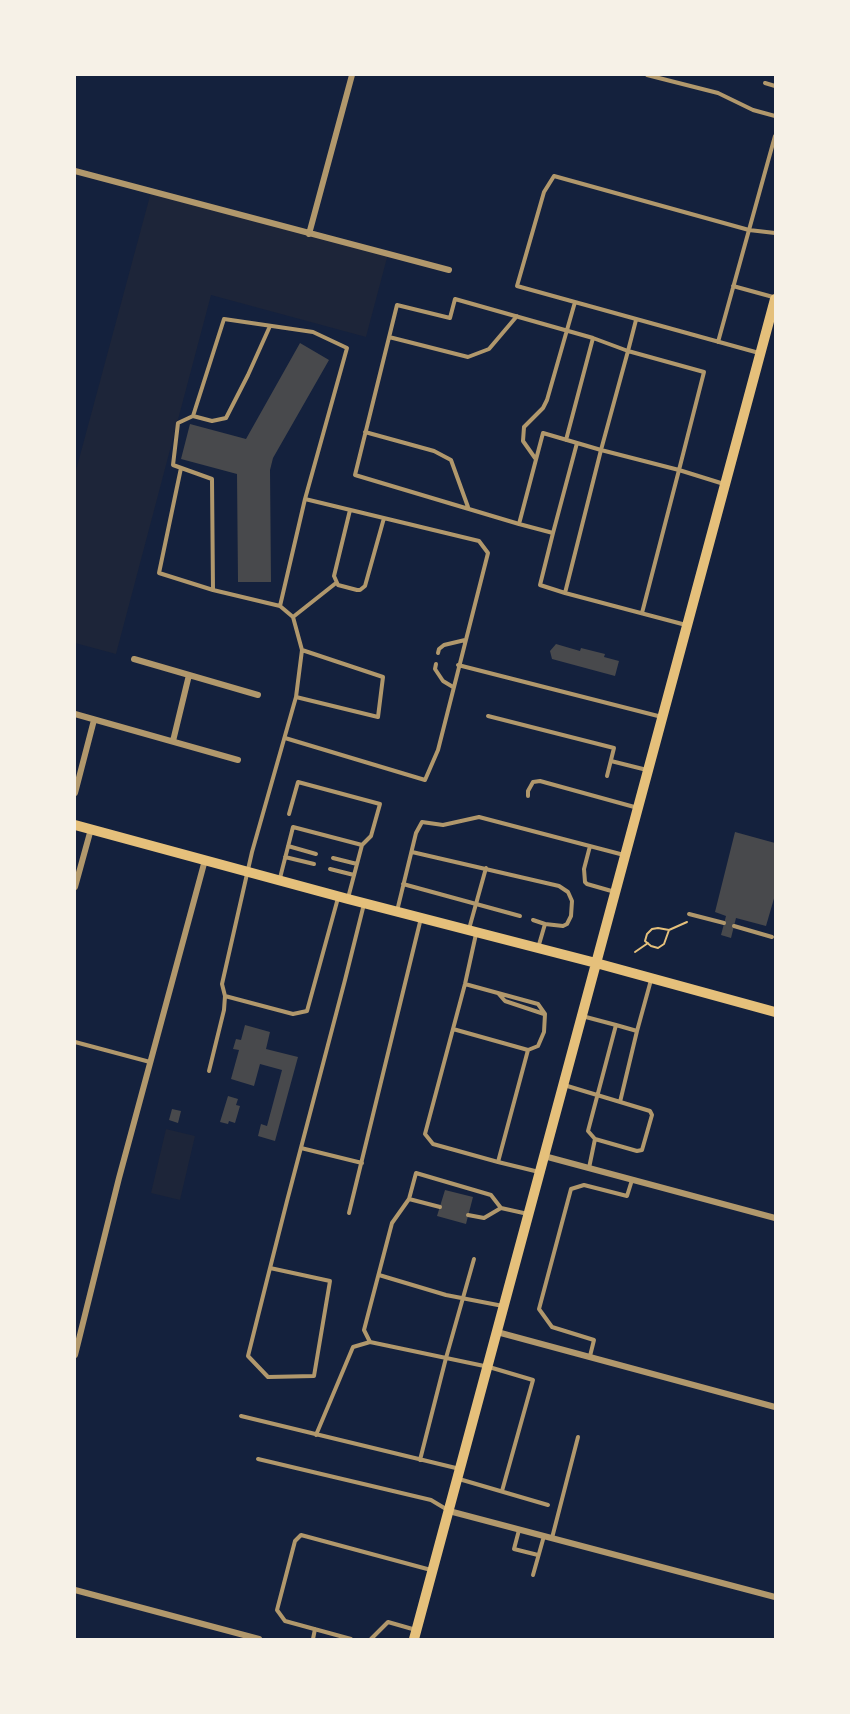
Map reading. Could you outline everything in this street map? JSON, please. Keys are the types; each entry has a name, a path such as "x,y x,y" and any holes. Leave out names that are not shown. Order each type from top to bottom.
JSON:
{"main road":[{"path":"416,1635 775,299"},
{"path":"75,825 775,1012"}],"street":[{"path":"309,234 352,75"},
{"path":"75,171 449,270"},
{"path":"134,659 258,695"},
{"path":"173,741 189,675"},
{"path":"75,714 238,760"},
{"path":"75,793 94,720"},
{"path":"75,887 91,829"},
{"path":"75,1352 119,1178 206,859"},
{"path":"544,1156 775,1218"},
{"path":"497,1332 775,1407"},
{"path":"449,1511 775,1597"},
{"path":"75,1590 259,1639"}],"lane":[{"path":"647,75 718,93 753,110 775,116"},
{"path":"765,84 775,86"},
{"path":"717,342 775,136"},
{"path":"760,353 517,286 544,192 554,176 749,230 775,233"},
{"path":"733,286 775,299"},
{"path":"553,533 355,475 397,305 450,318 455,299 705,372 642,614"},
{"path":"536,459 523,441 524,427 543,408 547,400 575,302"},
{"path":"389,337 468,357 489,350 518,316"},
{"path":"193,416 224,319 313,333 347,348 305,499 280,606"},
{"path":"565,593 636,320"},
{"path":"213,590 212,479 173,465 178,423 193,416 212,421 226,418 270,326"},
{"path":"566,440 593,338"},
{"path":"365,432 434,451 451,460 468,508"},
{"path":"519,524 543,433 725,484"},
{"path":"577,443 540,585 687,626"},
{"path":"181,468 159,573 213,590 280,606 293,617 302,650 296,698 248,871 222,984 225,996 224,1010 209,1071"},
{"path":"285,738 425,780 438,750 488,553 479,541 305,499"},
{"path":"350,510 334,576 338,585 357,590 363,588 384,518"},
{"path":"293,617 336,583"},
{"path":"438,653 444,645 465,640"},
{"path":"296,698 378,717 383,677 302,650"},
{"path":"436,664 435,669 442,681 453,687"},
{"path":"458,665 662,717"},
{"path":"488,716 614,748 607,776"},
{"path":"611,761 648,770"},
{"path":"528,796 533,782 540,781 638,808"},
{"path":"225,996 294,1014 307,1011 343,897 354,875 362,845 371,836 380,804 298,782 289,814"},
{"path":"397,911 418,827 422,822 443,825 479,817 625,855"},
{"path":"279,880 294,827 362,845"},
{"path":"288,846 316,854"},
{"path":"590,846 584,869 585,882 615,892"},
{"path":"412,852 559,886 568,892 572,901 572,909 567,924 558,926 533,920"},
{"path":"285,857 314,864"},
{"path":"333,858 357,864"},
{"path":"486,868 476,904 465,984 425,1134 433,1144 540,1172"},
{"path":"330,869 354,875"},
{"path":"403,884 520,916"},
{"path":"270,1268 330,1281 314,1376 268,1377 248,1356 270,1268 364,903"},
{"path":"689,914 724,924"},
{"path":"349,1213 421,918"},
{"path":"538,948 544,924"},
{"path":"734,926 772,937"},
{"path":"620,1102 651,978"},
{"path":"453,1029 528,1050 538,1046 544,1032 545,1014 538,1004 465,984"},
{"path":"582,1016 637,1031"},
{"path":"563,1085 597,1095 650,1111 652,1115 642,1149 638,1151 595,1139 588,1131 597,1095 616,1025"},
{"path":"75,1041 150,1062"},
{"path":"498,1162 528,1050"},
{"path":"588,1168 595,1139"},
{"path":"301,1148 362,1163"},
{"path":"370,1342 364,1330 392,1223 410,1199 416,1173 491,1195 501,1208 529,1214"},
{"path":"590,1356 594,1340 552,1327 539,1309 571,1189 584,1185 627,1196 632,1180"},
{"path":"410,1199 440,1207"},
{"path":"468,1215 484,1218 501,1208"},
{"path":"420,1460 474,1259"},
{"path":"379,1275 446,1295 463,1296 504,1306"},
{"path":"315,1434 353,1347 370,1342 489,1366 533,1380 502,1491"},
{"path":"241,1416 420,1460 502,1491 548,1505"},
{"path":"552,1538 578,1437"},
{"path":"258,1459 431,1500 449,1511"},
{"path":"519,1530 514,1549 538,1556"},
{"path":"351,1639 285,1621 277,1610 295,1541 302,1535 433,1570"},
{"path":"533,1575 544,1536"},
{"path":"371,1639 388,1622 416,1635"},
{"path":"313,1639 315,1629"}],"path":[{"path":"669,930 664,944 658,948 651,946 645,940 651,929 669,930 687,922"},
{"path":"635,952 648,943"}],"shaded area":[{"path":"151,192 388,254 366,337 211,295 116,654 75,643 75,474"},
{"path":"166,1129 195,1136 180,1200 151,1193"}],"building":[{"path":"300,343 329,360 273,458 270,470 271,582 238,582 237,474 181,459 190,424 246,439"},
{"path":"556,644 580,651 581,648 605,654 604,657 619,661 615,676 552,659 550,651"},
{"path":"735,832 775,843 775,895 766,926 736,918 731,938 721,935 726,916 715,912"},
{"path":"245,1025 270,1032 266,1049 298,1057 275,1141 258,1136 261,1124 267,1126 282,1070 260,1064 254,1086 231,1079 239,1050 233,1049 236,1039 241,1040"},
{"path":"228,1096 238,1099 236,1105 240,1106 235,1123 229,1121 228,1124 220,1122"},
{"path":"172,1109 181,1111 178,1123 169,1120"},
{"path":"445,1190 473,1197 466,1224 437,1216"}]}
